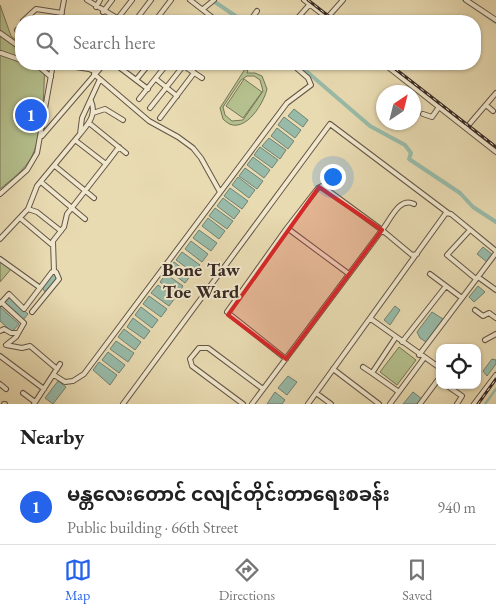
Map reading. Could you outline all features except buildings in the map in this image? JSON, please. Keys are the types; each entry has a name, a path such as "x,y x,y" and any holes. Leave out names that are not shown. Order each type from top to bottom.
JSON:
{"street":[{"path":"30,15 36,9 62,13 64,0"},
{"path":"87,0 109,15"},
{"path":"96,7 100,0"},
{"path":"103,12 112,0"},
{"path":"123,15 132,0"},
{"path":"139,15 150,0"},
{"path":"160,15 171,0"},
{"path":"190,0 210,15"},
{"path":"304,0 323,15"},
{"path":"332,15 343,0"},
{"path":"466,0 496,20"},
{"path":"203,9 214,1"},
{"path":"300,15 310,4"},
{"path":"254,15 257,11"},
{"path":"0,33 15,44"},
{"path":"2,53 15,58"},
{"path":"43,70 51,77"},
{"path":"0,194 30,166 41,138 52,70"},
{"path":"90,70 154,125 178,137 193,148 201,158 220,192"},
{"path":"41,138 98,70"},
{"path":"123,70 148,89"},
{"path":"136,80 144,70"},
{"path":"139,99 162,70"},
{"path":"150,108 178,70"},
{"path":"190,70 202,78"},
{"path":"54,375 65,382 73,381 84,374 288,103 311,85 308,78 299,70"},
{"path":"392,70 496,152"},
{"path":"160,118 193,72"},
{"path":"156,78 177,96"},
{"path":"80,134 82,118 100,79"},
{"path":"466,128 496,93"},
{"path":"0,239 28,209 35,188 89,123 93,113 91,102"},
{"path":"486,105 493,111"},
{"path":"424,114 432,118 440,108"},
{"path":"93,113 105,109 123,120"},
{"path":"89,123 126,153"},
{"path":"123,404 330,124 448,213 496,252 419,355"},
{"path":"75,140 106,164"},
{"path":"491,148 496,142"},
{"path":"54,272 51,244 61,231 71,208 119,147"},
{"path":"55,166 94,198"},
{"path":"40,182 85,220"},
{"path":"286,359 227,312 318,188 322,186 382,230 412,255 417,254"},
{"path":"252,404 391,220 400,204 408,202 414,204"},
{"path":"28,209 39,214 61,231"},
{"path":"308,404 448,213"},
{"path":"20,218 51,244"},
{"path":"288,228 349,274"},
{"path":"470,230 447,255 496,290"},
{"path":"0,259 39,287"},
{"path":"54,272 50,273 24,309 9,294 1,303 24,323 18,333 6,345 22,348 30,346 57,369"},
{"path":"32,312 58,280 60,276 54,272"},
{"path":"430,274 462,298"},
{"path":"58,280 61,286"},
{"path":"402,342 446,286"},
{"path":"474,310 483,316 489,313 496,318"},
{"path":"371,319 436,366"},
{"path":"0,331 4,329 11,333 18,333"},
{"path":"485,340 496,334"},
{"path":"372,372 396,337"},
{"path":"243,404 192,366 190,359 199,348 208,348 263,389"},
{"path":"0,356 44,389"},
{"path":"390,404 424,358"},
{"path":"23,393 34,403 60,364"},
{"path":"363,367 399,392"},
{"path":"333,370 379,404"},
{"path":"474,404 496,375"},
{"path":"420,404 436,383"},
{"path":"0,384 6,389"},
{"path":"452,389 462,396 457,404"},
{"path":"316,393 331,404"}],"highlighted area":[{"path":"319,187 382,230 286,359 228,315"}],"green space":[{"path":"0,5 11,36 15,39 15,70 45,70 43,111 39,134 32,156 26,166 0,189"},
{"path":"244,70 248,71 247,73 255,73 262,76 267,89 265,96 250,118 244,123 237,125 230,124 223,119 220,108","holes":["247,76 254,76 260,80 263,91 243,120 232,121 225,115 223,107 241,80"]},
{"path":"244,79 262,92 243,118 226,106"},
{"path":"0,260 12,268 0,282"},
{"path":"399,347 416,360 397,385 380,372"}],"shaded area":[{"path":"294,109 308,120 303,127 288,116"},
{"path":"284,117 301,130 295,138 278,125"},
{"path":"277,128 294,141 288,149 271,136"},
{"path":"269,138 286,150 280,159 262,146"},
{"path":"260,147 278,160 272,168 254,155"},
{"path":"253,157 270,170 264,178 247,165"},
{"path":"245,168 263,181 257,189 239,176"},
{"path":"238,177 255,190 249,198 232,185"},
{"path":"230,188 248,201 242,209 224,196"},
{"path":"223,198 240,211 234,219 217,206"},
{"path":"215,208 233,221 227,229 209,216"},
{"path":"208,218 225,231 219,239 202,226"},
{"path":"199,230 217,243 211,251 193,238"},
{"path":"191,241 208,254 202,262 185,249"},
{"path":"483,247 493,255 487,262 477,254"},
{"path":"182,252 200,265 194,273 176,260"},
{"path":"174,262 191,275 185,283 168,270"},
{"path":"53,273 58,277 45,292 42,287"},
{"path":"166,274 183,286 177,295 160,282"},
{"path":"158,285 175,298 169,306 151,293"},
{"path":"478,286 485,292 474,302 469,297"},
{"path":"149,296 167,309 161,317 143,304"},
{"path":"9,297 28,314 23,320 5,303"},
{"path":"395,306 400,310 390,325 384,320"},
{"path":"0,307 19,324 12,332 0,321"},
{"path":"141,307 158,320 152,328 135,315"},
{"path":"432,312 443,319 426,342 420,338 417,332"},
{"path":"133,318 150,331 144,339 127,327"},
{"path":"124,329 141,342 135,350 118,337"},
{"path":"116,341 134,353 128,362 110,349"},
{"path":"108,352 125,365 119,373 102,360"},
{"path":"492,359 496,360 496,364 487,376 483,371"},
{"path":"99,362 117,375 110,385 93,370"},
{"path":"288,376 297,382 287,395 278,388"},
{"path":"58,381 66,387 53,404 45,398"},
{"path":"275,392 285,400 282,404 267,404"},
{"path":"413,392 422,399 419,404 403,404"}],"waterway":[{"path":"212,0 234,15"},
{"path":"463,0 496,23"},
{"path":"305,70 370,126 405,145 411,153 409,159 460,193 473,207 496,222"},
{"path":"485,404 496,389"}],"railway":[{"path":"308,0 327,15"},
{"path":"397,70 496,147"},
{"path":"478,404 496,379"}],"place":[{"name":"မန္တလေးတောင် ငလျင်တိုင်းတာရေးစခန်း","path":"31,115"}],"district":[{"name":"Bone Taw Toe Ward","path":"201,280"}]}
